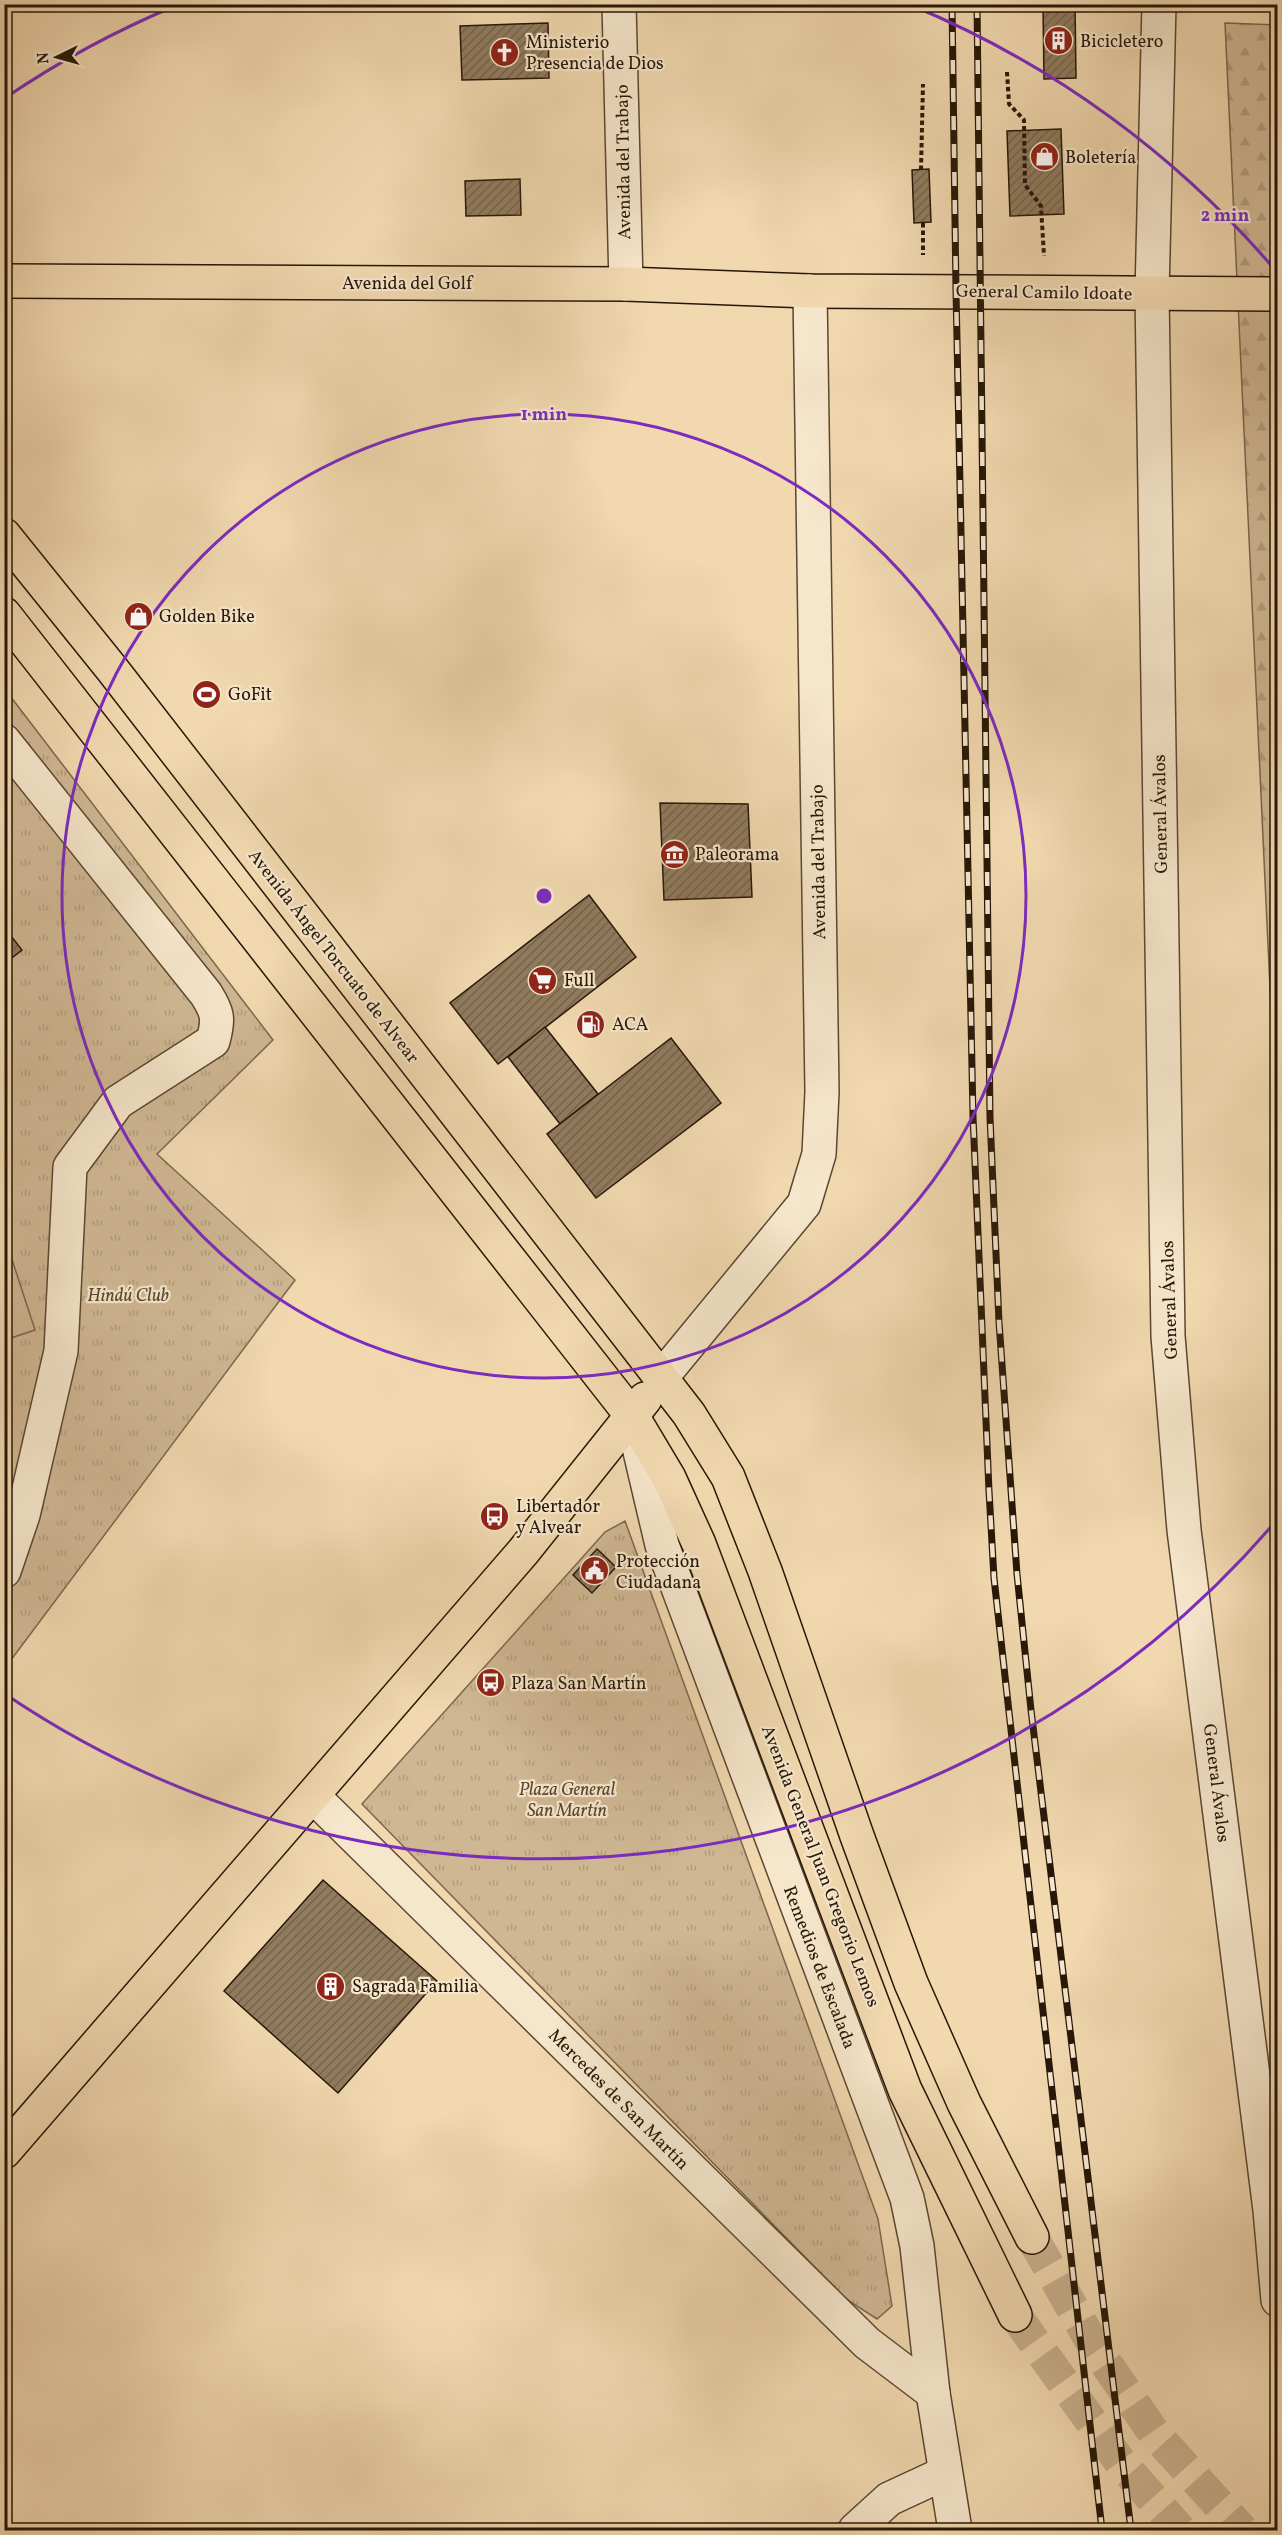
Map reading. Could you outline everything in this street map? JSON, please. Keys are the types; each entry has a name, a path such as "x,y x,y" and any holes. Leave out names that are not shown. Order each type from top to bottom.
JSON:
{"main road":[{"name":"Avenida del Golf","path":"4,281 626,284 810,291"},
{"name":"General Camilo Idoate","path":"810,291 1278,294"},
{"name":"Avenida Ángel Torcuato de Alvear","path":"4,535 141,707 660,1378"},
{"path":"4,614 632,1416"},
{"path":"4,2152 515,1560 660,1378 689,1414 728,1478 765,1571 911,1983 964,2103 1032,2237"},
{"name":"Avenida General Juan Gregorio Lemos","path":"632,1416 669,1478 699,1544 905,2090 1015,2315"}],"street":[{"name":"Avenida del Trabajo","path":"620,4 626,284"},
{"name":"General Ávalos","path":"1158,4 1152,294 1168,1336 1184,1530 1270,2210 1278,2300"},
{"name":"Avenida del Trabajo","path":"660,1378 804,1204 819,1154 822,1092 810,291"},
{"path":"4,741 207,994 215,1008 218,1023 213,1041 118,1102 70,1167 61,1350 23,1515 4,1571"},
{"name":"Remedios de Escalada","path":"632,1416 662,1545 906,2198 917,2246 933,2393 955,2530"},
{"name":"Mercedes de San Martín","path":"313,1796 867,2343 933,2393"},
{"path":"855,2530 889,2499 945,2473"}],"path":[{"path":"1007,72 1009,104 1024,120 1025,185 1041,206 1046,292"},
{"path":"921,170 923,84"}],"green space":[{"path":"1225,23 1278,25 1277,1138"},
{"name":"Hindú Club","path":"4,688 273,1040 157,1154 295,1280 5,1668"},
{"path":"4,1235 35,1330 5,1340 4,1340"},
{"name":"Plaza General San Martín","path":"625,1521 878,2219 892,2306 877,2319 846,2299 362,1804 605,1532"}],"building":[{"name":"Bicicletero","path":"1043,4 1075,4 1076,78 1044,79"},
{"name":"Ministerio Presencia de Dios","path":"548,23 549,78 462,80 460,26"},
{"path":"1061,129 1064,214 1010,216 1007,131"},
{"path":"929,169 931,222 914,223 912,170"},
{"path":"520,179 521,215 466,216 465,181"},
{"path":"660,803 748,804 752,897 664,900"},
{"name":"Full","path":"589,895 636,957 498,1064 450,1003"},
{"path":"4,927 22,950 4,964"},
{"path":"545,1027 598,1094 560,1124 508,1057"},
{"path":"671,1038 721,1103 596,1198 547,1134"},
{"name":"Protección Ciudadana","path":"597,1549 616,1567 592,1593 573,1575"},
{"name":"Sagrada Familia","path":"323,1880 437,1981 338,2093 224,1991"}],"tunnel":[{"path":"1032,2237 1094,2346 1154,2433 1242,2530"},
{"path":"1015,2315 1121,2463 1180,2530"}],"railway":[{"path":"952,4 973,1116 994,1578 1102,2530"},
{"path":"977,4 990,1117 999,1322 1017,1574 1031,1710 1131,2530"}],"place":[{"name":"Bicicletero","path":"1059,41"},
{"name":"Ministerio Presencia de Dios","path":"505,52"},
{"name":"Boletería","path":"1044,157"},
{"name":"Golden Bike","path":"138,616"},
{"name":"GoFit","path":"207,694"},
{"name":"Paleorama","path":"674,854"},
{"name":"Full","path":"543,980"},
{"name":"ACA","path":"591,1024"},
{"name":"Libertador y Alvear","path":"495,1516"},
{"name":"Protección Ciudadana","path":"595,1571"},
{"name":"Plaza San Martín","path":"490,1683"},
{"name":"Sagrada Familia","path":"331,1986"}]}
